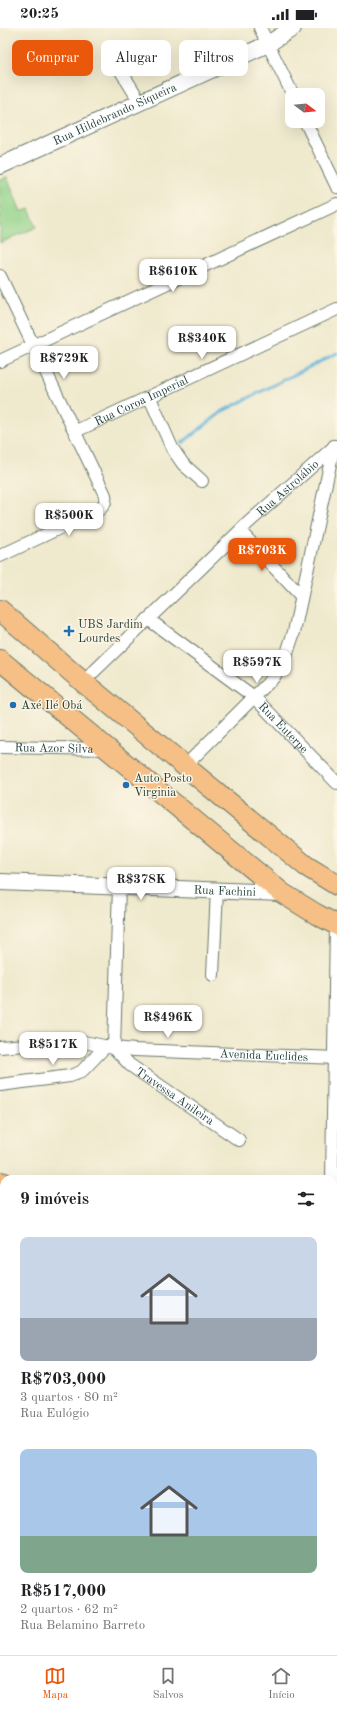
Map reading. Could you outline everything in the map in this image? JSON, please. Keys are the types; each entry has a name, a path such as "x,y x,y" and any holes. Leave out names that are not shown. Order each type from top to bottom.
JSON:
{"main road":[{"path":"0,610 83,682 186,765 306,866 337,885"},
{"path":"0,660 282,893 337,925"}],"street":[{"path":"260,28 290,88"},
{"name":"Rua Hildebrando Siqueira","path":"0,166 268,44 295,28"},
{"path":"124,76 140,102"},
{"path":"308,128 337,187"},
{"path":"0,362 337,204"},
{"path":"0,276 76,431 105,494 106,500 100,509 0,556"},
{"name":"Rua Coroa Imperial","path":"76,431 150,398 337,309"},
{"path":"150,398 172,448 183,464 202,481"},
{"path":"186,765 274,677 286,656 294,632 336,445"},
{"name":"Rua Astrolábio","path":"83,682 240,531 336,445"},
{"path":"240,531 301,596"},
{"name":"Rua Euterpe","path":"148,619 254,697 337,783"},
{"name":"Rua Azor Silva","path":"0,747 108,749"},
{"name":"Rua Fachini","path":"0,882 282,893"},
{"path":"0,1084 70,1076 81,1072 110,1047 119,886"},
{"path":"213,975 216,890"},
{"path":"332,1175 336,1058 337,925"},
{"name":"Avenida Euclides","path":"0,1046 79,1040 110,1047 336,1058"},
{"name":"Travessa Anileira","path":"110,1047 134,1068 239,1140"}],"green space":[{"path":"7,177 21,212 29,209 37,227 0,243 0,180"}],"waterway":[{"path":"182,443 223,411 337,353"}],"place":[{"name":"UBS Jardim Lourdes","path":"69,631"},
{"name":"Axé Ilé Obá","path":"13,705"},
{"name":"Auto Posto Virginia","path":"126,785"}]}
